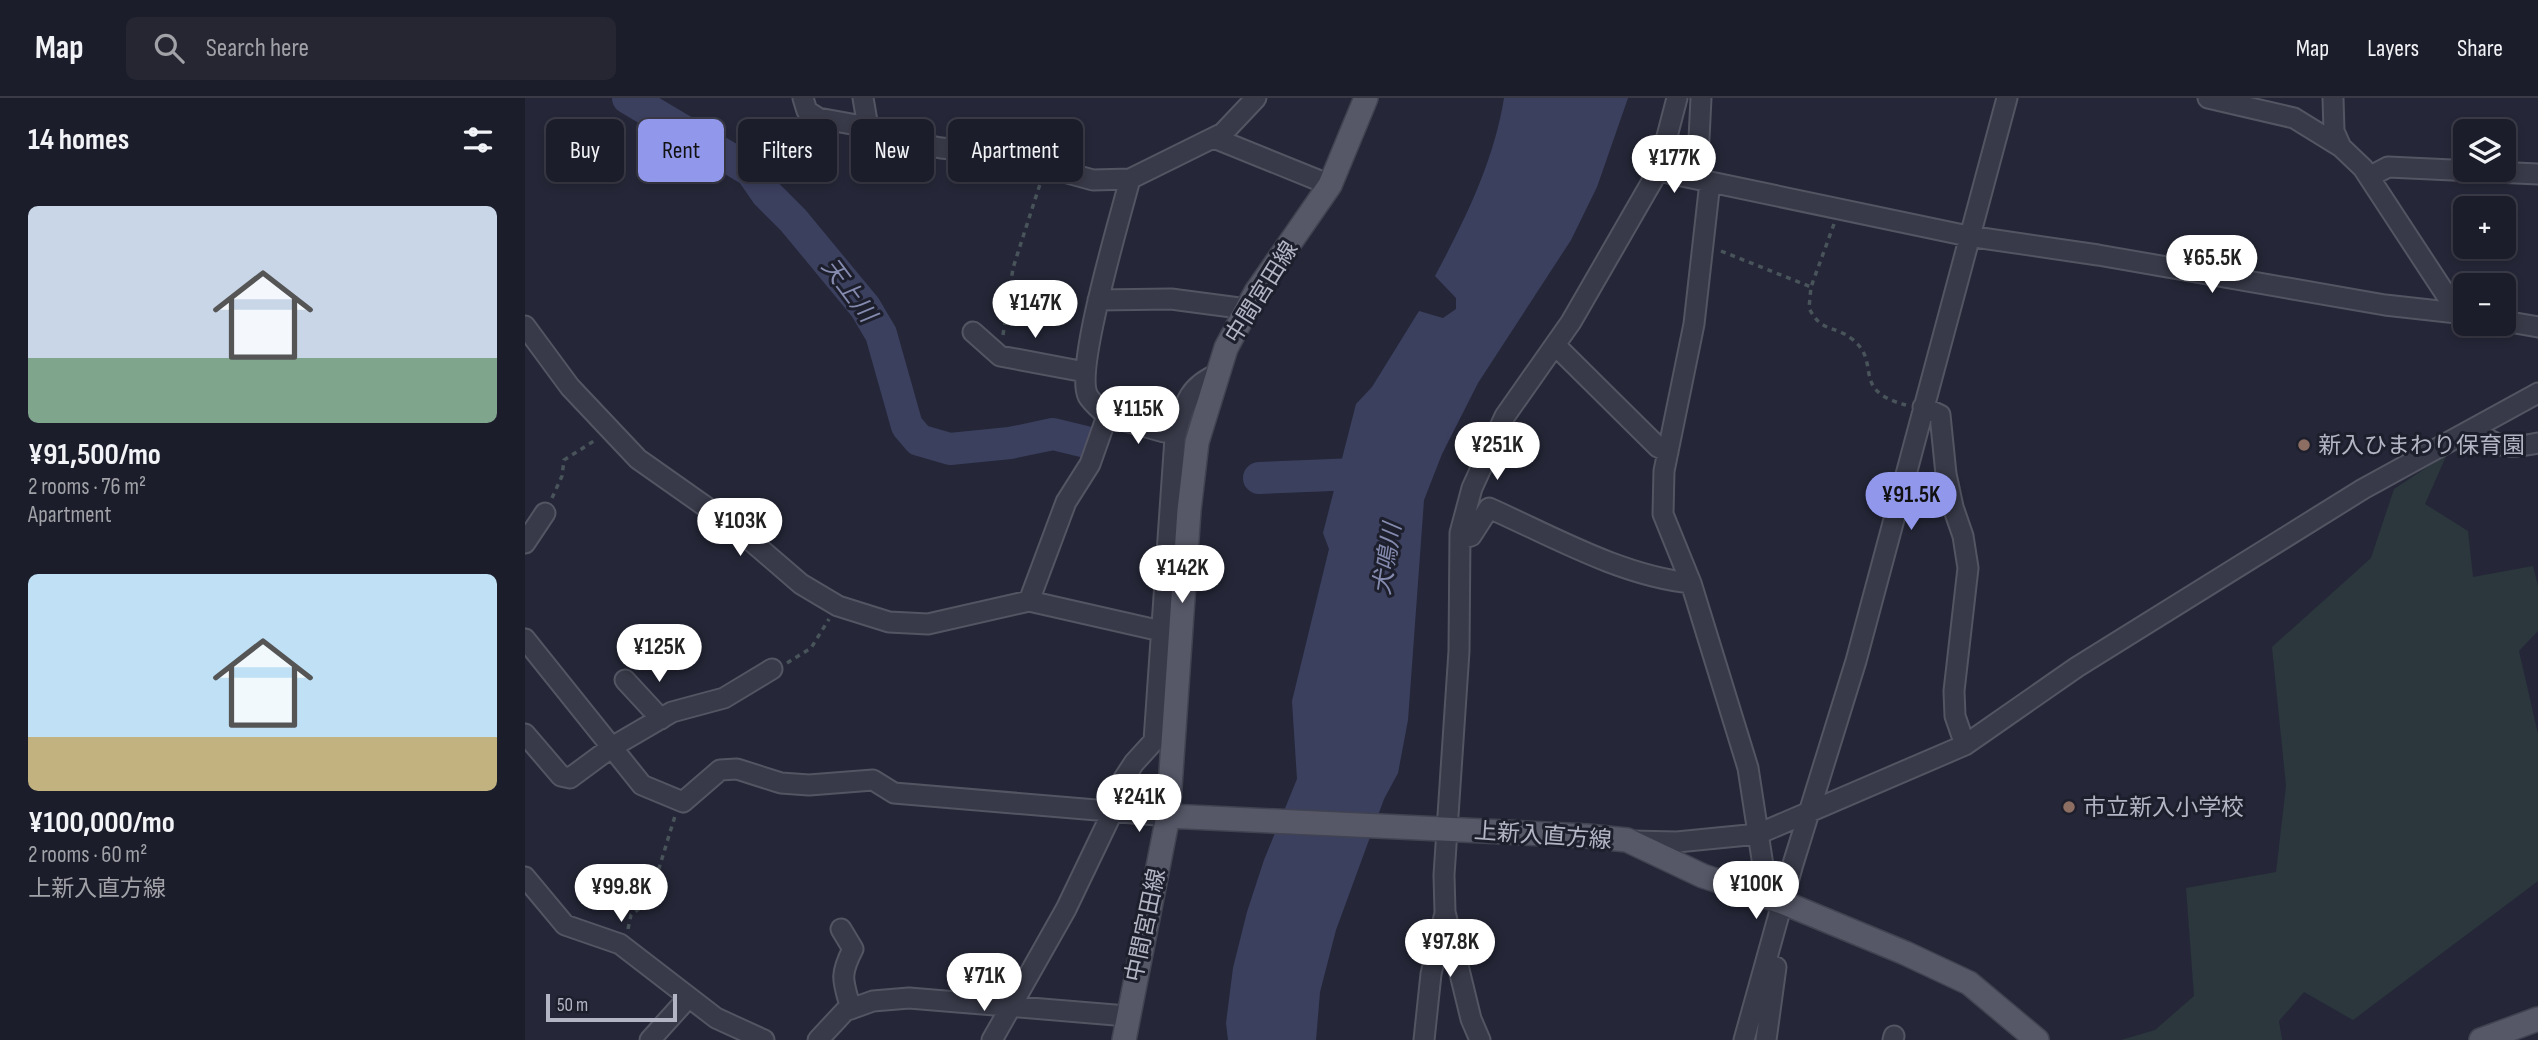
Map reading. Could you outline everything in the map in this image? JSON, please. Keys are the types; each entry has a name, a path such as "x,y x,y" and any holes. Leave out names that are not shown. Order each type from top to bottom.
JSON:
{"main road":[{"name":"中間宮田線","path":"1124,1040 1168,816 1189,510 1198,442 1226,348 1247,309 1330,185 1366,98"},
{"name":"上新入直方線","path":"1168,816 1444,828 1627,840 1703,876 1775,900 1969,983 2037,1040"},
{"path":"2481,1040 2538,1019"}],"street":[{"path":"803,98 807,111 818,118 851,124"},
{"path":"863,98 867,119"},
{"path":"1083,177 1093,180 1130,179 1223,133 1256,98"},
{"path":"1480,1040 1471,1019 1445,912 1444,828 1459,652 1460,539 1472,488 1506,416 1555,345 1658,171 1677,98"},
{"path":"1701,98 1703,244 1693,324 1664,471 1663,514 1691,583 1748,768 1758,834 1775,900"},
{"path":"1744,1040 1770,950 1775,900 1808,814 1856,661 2007,98"},
{"path":"2208,98 2294,118 2341,147 2369,177 2453,300"},
{"path":"2294,118 2311,116 2332,98"},
{"path":"2332,98 2334,131 2341,147"},
{"path":"1214,138 1330,185"},
{"path":"2369,177 2388,167 2538,174"},
{"path":"1658,171 1968,236 2098,255 2385,305 2453,312"},
{"path":"1130,179 1098,300 1085,372 1087,395 1107,415 1164,432 1176,432"},
{"path":"1098,300 1171,299 1247,309"},
{"path":"2516,323 2538,327"},
{"path":"525,327 570,387 609,432 638,459 736,528 801,584 838,606 889,622 927,624 1029,601 1161,631"},
{"path":"973,332 1000,356 1085,372"},
{"path":"1555,345 1658,447 1668,452"},
{"path":"992,1040 1066,909 1112,813 1117,789 1134,763 1154,741 1170,483 1176,432 1189,396 1198,382 1218,374"},
{"path":"1627,840 1677,842 1758,834 1965,745 2077,667 2340,503 2538,393"},
{"path":"1923,407 1940,415 1946,474 1963,536 1968,568 1954,691 1955,716 1965,745"},
{"path":"1029,601 1066,502 1090,464 1107,415"},
{"path":"2477,428 2486,441 2512,448 2538,443"},
{"path":"1460,539 1471,536 1489,508 1595,555 1670,581 1691,583"},
{"path":"525,543 545,513"},
{"path":"525,639 642,785 683,802 697,793 720,770 737,769 781,783 809,785 873,780 894,793 1168,816"},
{"path":"525,734 561,776 570,778 612,747 672,712 724,698 772,669"},
{"path":"625,680 660,719"},
{"path":"525,877 565,925 624,947 716,1017 764,1040"},
{"path":"1424,1040 1431,974 1445,912"},
{"path":"841,929 853,948 842,970 851,1009"},
{"path":"1766,1040 1776,967 1770,950"},
{"path":"650,1040 688,998"},
{"path":"818,1040 845,1011 873,1001 909,998 1127,1016"}],"path":[{"path":"1000,356 1013,268 1039,182"},
{"path":"1835,208 1834,229 1811,287 1809,308 1813,317 1823,327 1850,337 1859,346 1865,359 1869,381 1878,394 1885,400 1923,407"},
{"path":"1703,244 1811,287"},
{"path":"545,513 562,476 564,460 609,432"},
{"path":"772,669 796,660 811,648 838,606"},
{"path":"624,947 631,915 649,901 680,800"}],"shaded area":[{"path":"2447,454 2425,504 2468,531 2473,577 2533,566 2538,586 2538,631 2519,651 2538,734 2538,881 2353,1020 2304,992 2279,1021 2282,1040 2121,1040 2155,1030 2194,996 2186,888 2276,872 2286,786 2272,647 2371,558 2394,489"}],"water":[{"name":"犬鳴川","path":"1504,98 1628,98 1597,187 1571,240 1478,383 1442,454 1424,500 1408,720 1398,773 1384,799 1336,930 1320,992 1316,1040 1228,1040 1226,1023 1233,968 1247,912 1264,860 1297,779 1292,701 1329,549 1323,533 1356,404 1372,387 1419,311 1443,318 1456,309 1456,298 1435,276 1486,167"}],"waterway":[{"name":"天上川","path":"628,98 751,171 767,194 793,220 865,307 881,334 907,426 919,440 950,449 1010,443 1053,434 1086,442"},
{"name":"天上川","path":"1259,478 1380,473"}],"place":[{"name":"新入ひまわり保育園","path":"2304,445"},
{"name":"市立新入小学校","path":"2069,807"}]}
